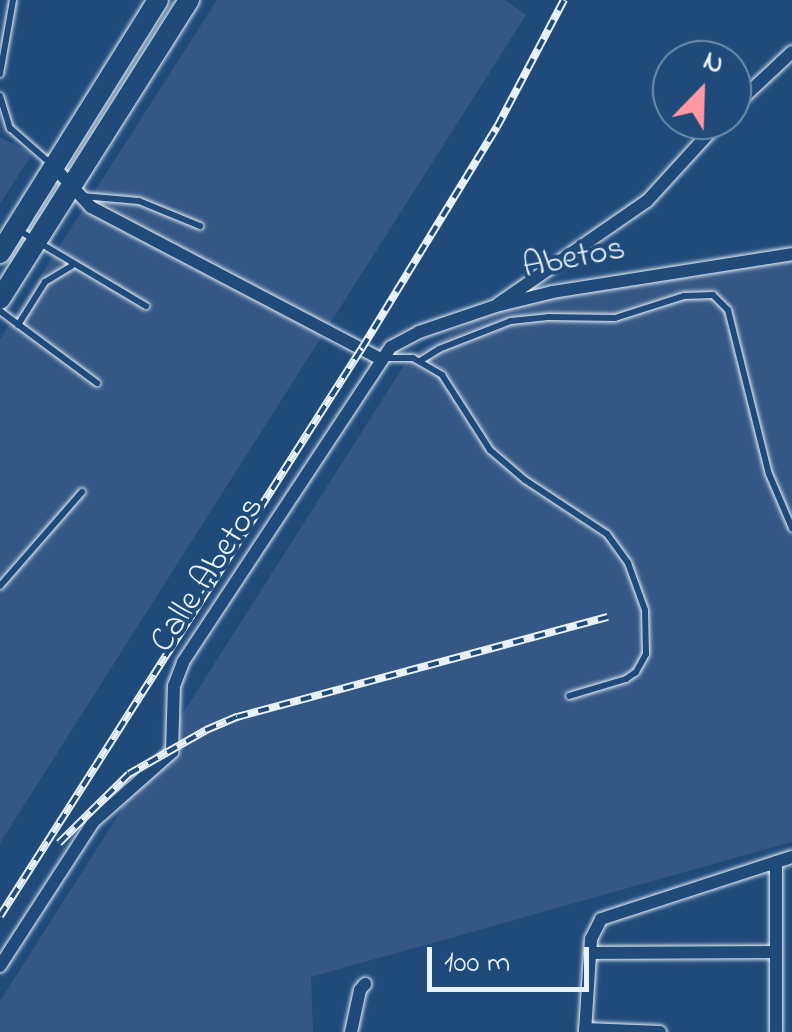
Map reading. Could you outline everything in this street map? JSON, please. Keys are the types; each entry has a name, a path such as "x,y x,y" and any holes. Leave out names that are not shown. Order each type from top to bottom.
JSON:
{"main road":[{"path":"0,253 158,0"},
{"path":"0,299 77,192 188,0"}],"street":[{"path":"752,89 792,52"},
{"path":"496,306 647,200 702,140"},
{"path":"55,168 100,212 380,359"},
{"name":"Abetos","path":"380,359 405,338 496,306 650,275 792,254"},
{"name":"Calle Abetos","path":"0,966 93,822 172,752 176,724 174,686 183,662 295,498 380,359"},
{"path":"660,1032 585,1030 590,946 596,925 612,913 792,857"},
{"path":"776,862 776,1032"},
{"path":"590,946 774,952"},
{"path":"350,1032 365,984"}],"lane":[{"path":"0,74 13,0"},
{"path":"0,96 10,128 55,168"},
{"path":"77,192 139,201 200,226"},
{"path":"16,229 146,306"},
{"path":"18,325 45,282 73,266"},
{"path":"420,361 438,348 511,321 548,316 616,318 684,296 713,295 728,310 769,474 780,508 792,528"},
{"path":"0,311 97,383"},
{"path":"380,359 405,356 420,361 451,384 490,450 525,480 607,534 628,563 645,610 646,654 636,672 626,679 569,696"},
{"path":"0,586 82,492"}],"shaded area":[{"path":"217,0 505,0 526,15 0,843 0,339"},
{"path":"0,137 32,154 0,204"},
{"path":"792,259 792,842 311,977 313,1032 0,1032 0,1001 410,356 505,303"}],"railway":[{"path":"0,916 362,348 497,127 564,0"},
{"path":"59,843 129,774 237,717 608,617"}]}
